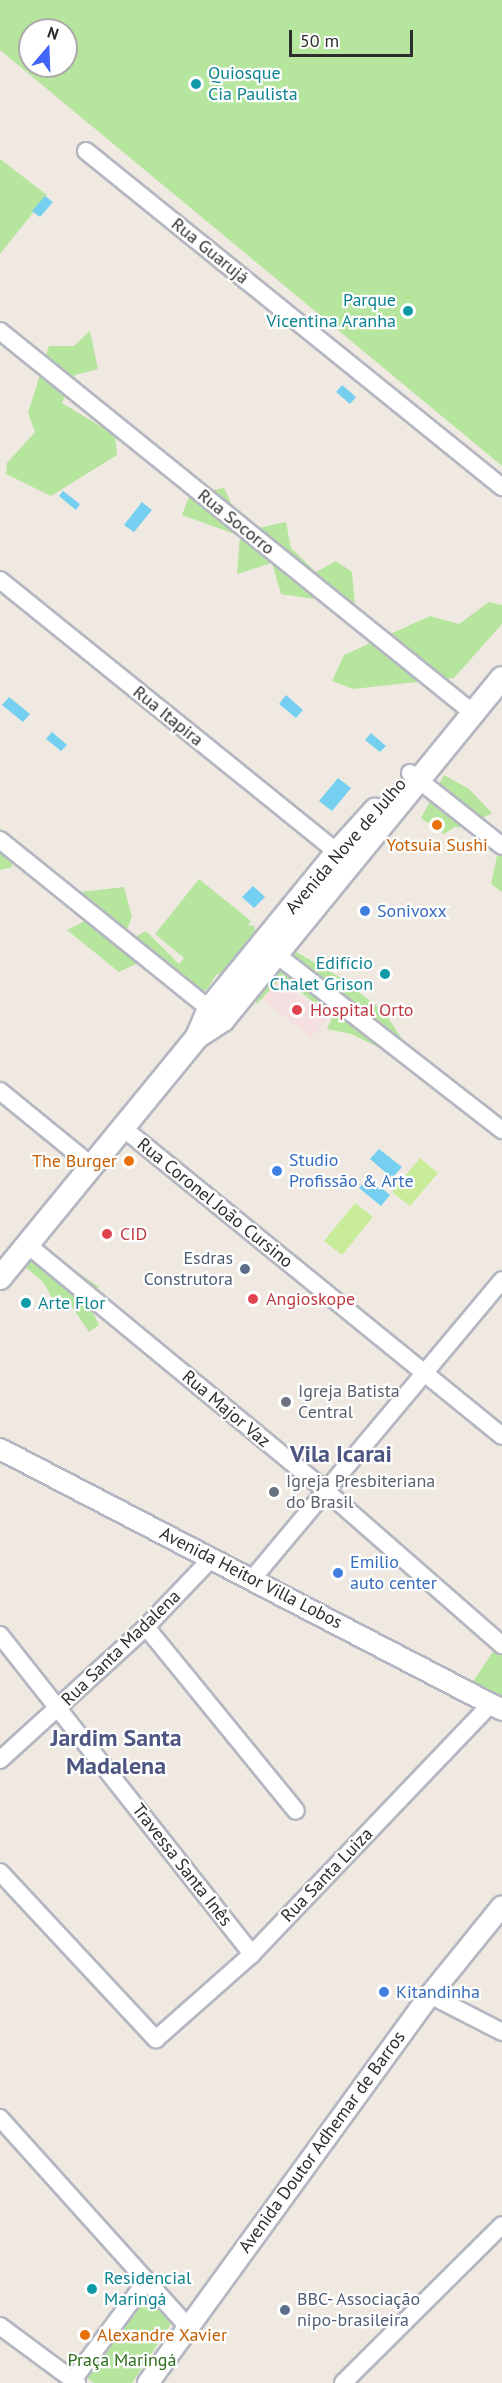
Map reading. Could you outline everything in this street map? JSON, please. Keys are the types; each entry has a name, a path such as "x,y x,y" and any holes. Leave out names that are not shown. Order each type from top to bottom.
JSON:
{"main road":[{"name":"Avenida Nove de Julho","path":"216,1014 277,955 414,776 469,709 502,660"},
{"name":"Avenida Nove de Julho","path":"469,709 502,678"},
{"name":"Avenida Nove de Julho","path":"0,1278 216,1014 337,852 414,776"}],"street":[{"name":"Rua Guarujá","path":"87,151 502,487"},
{"name":"Rua Socorro","path":"0,331 469,709"},
{"name":"Rua Itapira","path":"0,580 337,852"},
{"path":"414,776 502,846"},
{"path":"0,840 216,1014"},
{"path":"277,955 502,1130"},
{"path":"0,1091 92,1166"},
{"name":"Rua Coronel João Cursino","path":"123,1128 502,1436"},
{"name":"Rua Major Vaz","path":"28,1246 326,1491 502,1645"},
{"path":"253,1578 502,1280"},
{"name":"Avenida Heitor Villa Lobos","path":"0,1449 253,1578 496,1707"},
{"name":"Rua Santa Madalena","path":"0,1760 146,1627 212,1557"},
{"path":"146,1627 296,1811"},
{"name":"Travessa Santa Inês","path":"0,1635 252,1954"},
{"name":"Rua Santa Luiza","path":"0,1872 156,2039 252,1954 496,1707"},
{"name":"Avenida Doutor Adhemar de Barros","path":"148,2383 187,2326 430,1995 502,1906"},
{"path":"430,1995 502,2032"},
{"path":"0,2118 187,2326"},
{"path":"343,2383 502,2225"},
{"path":"0,2326 75,2382 147,2280"}],"shaded area":[{"name":"Hospital Orto","path":"275,976 327,1018 311,1038 259,996"}],"green space":[{"name":"Parque Vicentina Aranha","path":"0,0 502,0 502,466 34,78 78,78 78,18 18,18 18,65 0,50"},
{"path":"0,159 47,195 0,254"},
{"path":"90,331 98,369 75,375 62,403 115,435 117,455 51,496 6,474 7,463 35,432 28,413 49,346 74,346"},
{"path":"224,488 233,507 258,528 286,522 291,548 316,572 336,561 352,572 355,605 281,594 272,563 237,574 240,536 182,515 190,494"},
{"path":"489,602 502,605 502,624 454,678 353,689 332,681 344,655 430,616 459,624"},
{"path":"444,775 469,789 492,813 465,828 455,827 444,834 421,818"},
{"path":"0,828 14,843 12,867 0,870"},
{"path":"502,853 502,892 491,884 497,856"},
{"path":"199,879 251,921 248,925 254,926 264,957 293,950 341,978 384,1012 403,1040 386,1051 351,1034 327,1029 332,1017 282,977 257,1004 240,979 217,974 207,989 188,999 170,990 140,962 119,972 67,930 98,914 81,892 124,887 132,917 121,945 146,931 179,964 184,958 155,934"},
{"path":"420,1158 438,1173 410,1206 392,1192"},
{"path":"355,1203 373,1217 342,1255 324,1241"},
{"path":"52,1255 99,1287 84,1295 99,1325 89,1332 68,1301 56,1305 43,1282 24,1266 25,1258"},
{"path":"496,1647 502,1653 502,1708 467,1691"},
{"name":"Praça Maringá","path":"146,2294 171,2324 132,2383 94,2383 84,2376"}],"water":[{"path":"45,196 53,202 40,217 32,211"},
{"path":"342,385 356,397 350,404 336,392"},
{"path":"63,491 80,504 76,510 59,496"},
{"path":"142,502 152,510 134,532 124,525"},
{"path":"286,695 303,710 296,718 279,704"},
{"path":"9,697 30,714 23,722 2,705"},
{"path":"52,732 67,745 61,751 46,739"},
{"path":"371,733 386,746 380,752 365,740"},
{"path":"338,778 351,788 332,811 319,801"},
{"path":"253,886 265,897 254,908 242,897"},
{"path":"379,1149 402,1167 392,1178 370,1159"},
{"path":"368,1177 390,1195 381,1206 359,1188"}],"place":[{"name":"Quiosque Cia Paulista","path":"196,84"},
{"name":"Parque Vicentina Aranha","path":"408,311"},
{"name":"Yotsuia Sushi","path":"437,825"},
{"name":"Sonivoxx","path":"365,911"},
{"name":"Edifício Chalet Grison","path":"385,974"},
{"name":"Hospital Orto","path":"297,1010"},
{"name":"The Burger","path":"129,1161"},
{"name":"Studio Profissão & Arte","path":"277,1171"},
{"name":"CID","path":"107,1234"},
{"name":"Esdras Construtora","path":"245,1269"},
{"name":"Angioskope","path":"253,1299"},
{"name":"Arte Flor","path":"26,1303"},
{"name":"Igreja Batista Central","path":"286,1402"},
{"name":"Igreja Presbiteriana do Brasil","path":"274,1492"},
{"name":"Emilio auto center","path":"338,1573"},
{"name":"Kitandinha","path":"384,1992"},
{"name":"Residencial Maringá","path":"92,2289"},
{"name":"BBC- Associação nipo-brasileira","path":"285,2310"},
{"name":"Alexandre Xavier","path":"85,2335"}],"district":[{"name":"Vila Icarai","path":"341,1454"},
{"name":"Jardim Santa Madalena","path":"116,1752"}]}
